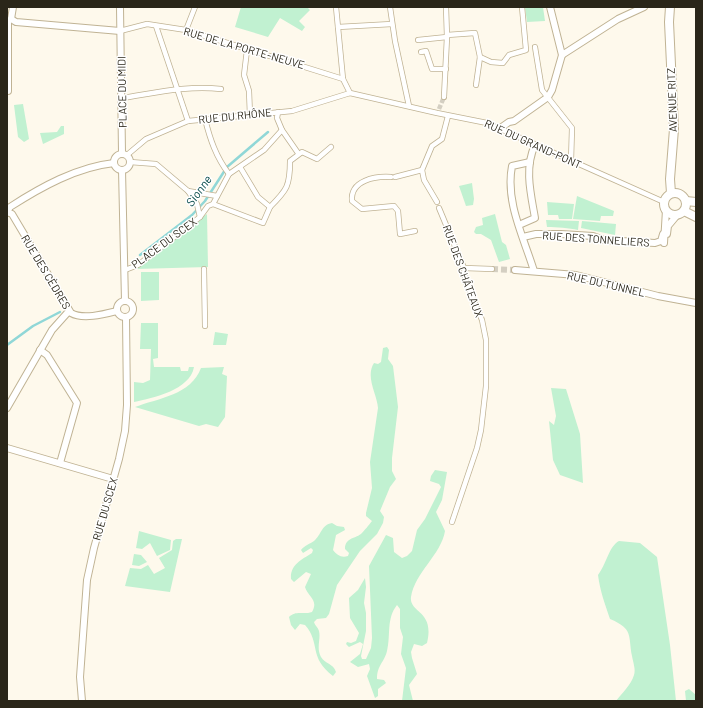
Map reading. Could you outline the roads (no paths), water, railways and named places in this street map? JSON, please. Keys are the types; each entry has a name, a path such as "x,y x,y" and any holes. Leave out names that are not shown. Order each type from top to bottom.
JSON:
{"street":[{"path":"8,91 9,20 13,7"},
{"name":"PLACE DU MIDI","path":"120,7 125,154"},
{"path":"186,30 195,7"},
{"path":"336,7 343,78 350,93"},
{"path":"390,7 392,24 409,106"},
{"path":"444,96 447,36 446,7"},
{"path":"480,58 491,62 503,63 509,55 526,50 522,7"},
{"path":"500,129 548,97 552,90 562,55 550,7"},
{"path":"562,55 618,19 644,7"},
{"name":"AVENUE RITZ","path":"670,7 669,22 674,129 670,179 671,193"},
{"path":"9,20 16,22 120,31"},
{"name":"RUE DE LA PORTE-NEUVE","path":"120,31 148,24 186,30 247,50 343,78"},
{"path":"338,27 392,24"},
{"path":"156,26 188,121"},
{"path":"418,40 475,33 480,58 476,85"},
{"path":"534,47 542,90 572,128 571,161"},
{"path":"247,50 244,75 250,91 250,114"},
{"path":"421,52 426,51 432,69 446,69"},
{"path":"122,98 178,89 206,87 221,88"},
{"name":"RUE DU GRAND-PONT","path":"350,93 438,111 448,116 476,120 500,129 571,161 665,206"},
{"name":"RUE DU RHÔNE","path":"125,154 146,139 188,121 292,110 350,93"},
{"path":"278,112 277,118 282,130 298,153"},
{"path":"437,202 424,180 422,170 432,146 442,139 448,116"},
{"path":"205,119 211,144 222,165 230,174 261,152 282,130"},
{"path":"519,225 535,218 529,181 530,162 535,145"},
{"path":"213,204 263,223 270,207 288,185 291,176 290,161 298,153 302,152 317,159 331,147"},
{"path":"114,163 116,156 125,154 130,162"},
{"path":"114,163 116,167 122,170 128,167 130,162"},
{"path":"130,162 156,164 188,191 197,204 200,216"},
{"path":"530,162 512,166 510,178 515,215 534,271"},
{"path":"7,212 10,207 40,189 89,168 114,163"},
{"path":"240,167 264,204 270,207"},
{"name":"RUE DU SCEX","path":"82,701 80,677 87,580 122,445 126,420 126,317 131,315 133,308 131,303 125,301 122,170"},
{"path":"415,231 400,234 398,211 394,206 362,209 352,201 352,195 355,188 367,179 393,177 422,170"},
{"name":"PLACE DU SCEX","path":"125,270 140,263 200,216 208,206 213,204 230,174"},
{"path":"188,191 217,196"},
{"path":"696,202 686,201 678,193 671,193 665,206 672,214 681,213 696,217"},
{"path":"681,213 686,201"},
{"name":"RUE DES TONNELIERS","path":"665,206 663,234 664,243 668,226 681,213"},
{"name":"RUE DES CHÂTEAUX","path":"439,208 464,268 466,282 482,320 486,340 486,386 477,448 452,522"},
{"name":"RUE DES CÈDRES","path":"7,212 12,214 69,311 74,315 105,314 117,311"},
{"name":"RUE DES TONNELIERS","path":"523,237 536,234 561,234 655,243 661,240 663,234"},
{"path":"464,268 492,269"},
{"path":"204,269 205,326"},
{"name":"RUE DU TUNNEL","path":"515,270 576,275 658,296 696,302"},
{"path":"125,301 119,304 117,311 120,315 126,317"},
{"path":"7,408 52,330 69,311"},
{"path":"40,350 47,355 77,403 60,463"},
{"path":"7,448 113,479"}],"waterway":[{"name":"Sionne","path":"140,255 192,215 205,201 227,167 268,132"},
{"name":"Sionne","path":"7,345 33,326 60,312"}],"tunnel":[{"path":"439,109 444,97"},
{"path":"492,269 515,270"}]}
